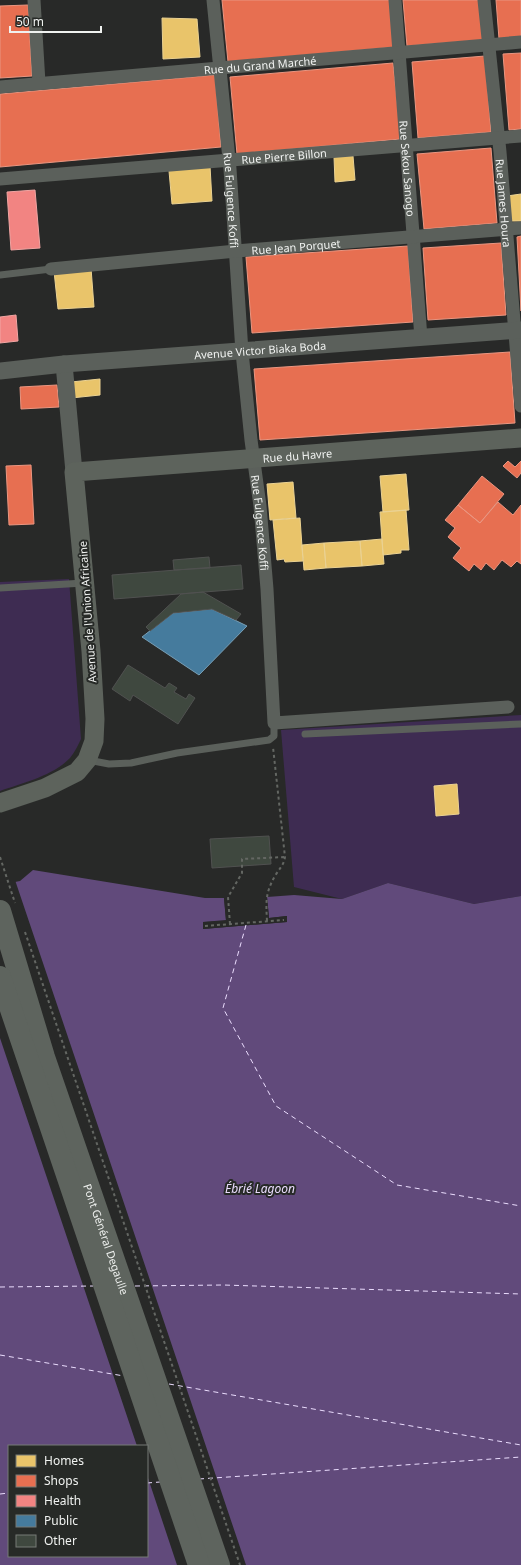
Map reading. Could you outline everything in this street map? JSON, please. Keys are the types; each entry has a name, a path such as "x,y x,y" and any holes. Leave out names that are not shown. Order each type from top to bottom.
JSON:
{"highway":[{"name":"Pont Général Degaulle","path":"9,910 44,1058 219,1565"},
{"name":"Pont Général Degaulle","path":"0,977 199,1565"}],"main road":[{"name":"Rue du Havre","path":"74,472 521,438"},
{"name":"Avenue de l'Union Africaine","path":"0,803 65,780 77,772 87,760 94,741 95,719 86,583 74,472"}],"street":[{"path":"34,0 39,83"},
{"name":"Rue Fulgence Koffi","path":"213,0 236,251 242,352 253,458 260,506 267,589 274,723"},
{"name":"Rue Sekou Sanogo","path":"396,0 412,237 421,338"},
{"name":"Rue James Houra","path":"484,0 506,230 518,330 521,406"},
{"name":"Rue du Grand Marché","path":"0,87 521,42"},
{"name":"Rue Pierre Billon","path":"0,179 521,136"},
{"name":"Rue Jean Porquet","path":"50,269 236,251 521,228"},
{"name":"Avenue Victor Biaka Boda","path":"0,371 64,364 242,352 518,330"},
{"name":"Avenue de l'Union Africaine","path":"64,364 74,472"},
{"path":"274,723 508,707"}],"lane":[{"name":"Rue Jean Porquet","path":"0,275 50,269"},
{"path":"0,588 86,583"},
{"name":"Rue Fulgence Koffi","path":"272,738 275,731 274,723"},
{"path":"305,734 521,724"},
{"path":"87,760 109,764 131,763 176,753 269,740 272,738"}],"path":[{"path":"267,921 265,897 275,876 284,863 285,857 272,738"},
{"path":"0,857 9,910"},
{"path":"230,924 228,897 242,873 242,859 285,857"},
{"path":"205,926 284,920"},
{"path":"23,925 240,1565"}],"shaded area":[{"path":"69,579 81,739 70,758 55,770 0,791 0,582"},
{"path":"521,715 521,896 474,904 388,883 342,899 294,887 281,730"}],"water":[{"name":"Ébrié Lagoon","path":"33,870 205,898 224,898 226,921 203,922 203,929 287,922 287,916 269,918 267,897 294,895 342,899 388,883 474,904 521,896 521,1565 0,1565 0,885 20,881"}],"pier":[{"path":"15,880 246,1565 177,1565 148,1478 148,1445 137,1445 0,1038 0,883"},
{"path":"226,897 228,922 205,924 205,927 285,920 285,918 267,919 265,897 267,897 269,918 287,916 287,922 203,929 203,922 226,920 224,898"}],"building: Homes":[{"path":"162,18 197,19 200,57 163,59"},
{"path":"353,156 355,180 335,182 334,157"},
{"path":"210,166 212,201 172,204 169,171"},
{"path":"521,194 521,221 509,221 507,196"},
{"path":"91,268 94,307 58,309 54,271"},
{"path":"100,379 100,395 71,398 71,382"},
{"path":"406,474 409,510 383,512 380,476"},
{"path":"293,482 296,518 270,520 267,484"},
{"path":"406,510 409,550 401,550 401,553 383,555 380,512"},
{"path":"300,518 303,561 285,562 284,559 277,560 273,520"},
{"path":"382,539 384,564 362,566 360,541"},
{"path":"360,541 362,566 326,568 324,543"},
{"path":"324,543 326,568 304,570 302,545"},
{"path":"457,784 459,814 436,816 434,786"}],"building: Shops":[{"path":"222,0 391,0 396,47 228,62"},
{"path":"403,0 480,0 483,40 407,46"},
{"path":"496,0 521,0 521,37 499,39"},
{"path":"28,5 32,76 0,78 0,6"},
{"path":"521,53 521,129 509,130 503,54"},
{"path":"485,56 491,132 418,138 412,62"},
{"path":"393,63 401,139 237,154 230,77"},
{"path":"215,75 221,147 0,167 0,94"},
{"path":"491,148 497,223 424,229 417,154"},
{"path":"521,236 521,311 517,237"},
{"path":"501,243 506,315 428,320 423,248"},
{"path":"408,246 413,322 252,333 246,257"},
{"path":"510,352 515,423 260,440 254,369"},
{"path":"57,385 59,407 21,409 20,387"},
{"path":"508,461 515,467 521,461 521,473 517,478 503,466"},
{"path":"31,465 34,524 9,525 6,466"},
{"path":"482,476 504,494 480,523 458,505"},
{"path":"498,502 513,515 521,505 521,564 517,561 511,567 502,560 494,570 486,563 481,570 474,564 469,571 453,558 461,548 448,537 455,528 445,520 458,505 480,523"}],"building: Health":[{"path":"35,190 40,248 11,250 7,192"},
{"path":"16,315 18,341 0,343 0,317"}],"building: Public":[{"path":"212,609 247,626 199,675 142,637 173,613"}],"building: Other":[{"path":"209,557 210,568 174,570 173,560"},
{"path":"241,565 243,589 114,599 112,575"},
{"path":"203,592 241,614 236,620 212,609 173,613 150,631 146,627 181,594"},
{"path":"128,665 165,688 169,683 177,688 174,692 186,699 189,694 195,698 178,724 133,695 130,701 112,689"},
{"path":"269,836 271,864 212,868 210,839"}],"ferry route":[{"path":"246,925 223,1008 276,1106 397,1185 521,1206"},
{"path":"135,1286 223,1285 521,1294"},
{"path":"0,1287 93,1286"},
{"path":"0,1355 124,1376"},
{"path":"169,1384 521,1445"},
{"path":"199,1479 521,1457"},
{"path":"148,1483 160,1482"},
{"path":"0,1494 8,1493"}]}
